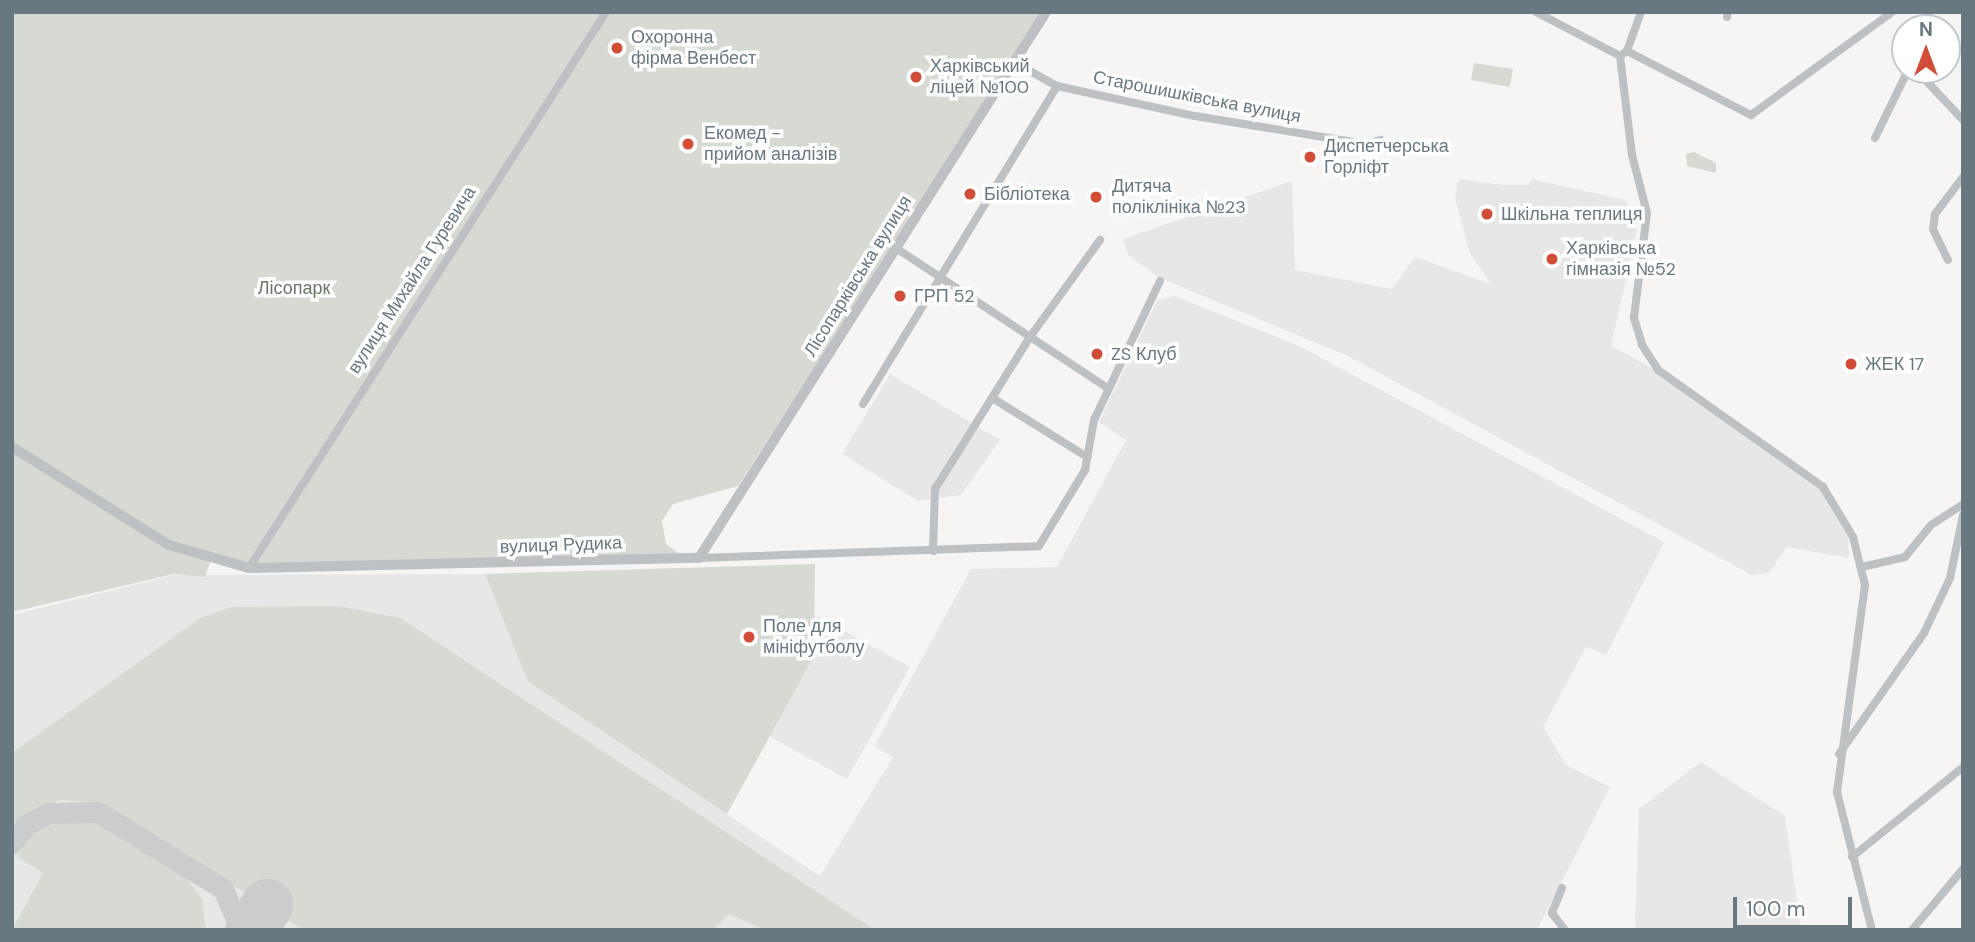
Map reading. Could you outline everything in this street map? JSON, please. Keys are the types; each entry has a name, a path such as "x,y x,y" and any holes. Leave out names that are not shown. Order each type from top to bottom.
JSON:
{"street":[{"name":"вулиця Михайла Гуревича","path":"249,568 606,12"},
{"name":"Лісопарківська вулиця","path":"699,558 1046,12"},
{"path":"1536,12 1751,115 1892,12"},
{"path":"1641,12 1623,54 1632,155 1647,214 1634,318 1642,345 1658,370 1823,487 1847,517 1862,567 1862,629 1838,755 1837,792 1872,930"},
{"name":"Старошишківська вулиця","path":"1014,62 1056,86 1195,116 1366,144 1380,140"},
{"path":"1875,138 1901,84"},
{"path":"1929,84 1963,120"},
{"path":"863,404 942,278 1056,86"},
{"path":"1948,260 1933,229 1935,214 1963,177"},
{"path":"933,551 935,489 994,399 1030,337 1100,240"},
{"path":"896,248 1109,389"},
{"name":"вулиця Рудика","path":"12,447 169,545 249,568 699,558 1039,546 1051,536 1087,457 1094,420 1160,281"},
{"path":"994,399 1087,457"},
{"path":"1862,567 1905,557 1931,526 1963,503"},
{"path":"1838,755 1924,633 1950,578 1963,515"},
{"path":"1852,858 1963,767"},
{"path":"1912,930 1963,869"},
{"path":"1562,888 1552,913 1565,930"}],"shaded area":[{"path":"1459,179 1503,185 1529,185 1531,179 1625,200 1637,230 1611,346 1654,369 1823,492 1848,537 1849,558 1787,547 1769,573 1752,575 1348,356 1160,278 1128,255 1123,239 1292,181 1295,270 1392,289 1415,257 1491,284 1470,253 1455,198"},
{"path":"1174,296 1297,345 1664,542 1606,655 1586,647 1543,727 1566,765 1610,787 1537,930 12,930 12,615 174,575 485,574 528,682 820,876 893,757 874,746 971,569 1057,567 1126,440 1099,422 1157,301"},
{"path":"890,374 1000,440 961,495 918,501 842,454"},
{"path":"817,616 910,667 847,779 769,736 814,656"},
{"path":"1701,762 1785,816 1801,930 1635,930 1639,809"}],"green space":[{"name":"Лісопарк","path":"12,12 1043,12 738,486 673,504 662,521 666,544 680,554 255,566 212,557 205,577 174,574 12,612"},
{"path":"1474,63 1513,69 1510,87 1471,80"},
{"path":"1694,152 1716,163 1716,173 1687,166 1686,154"},
{"path":"815,564 814,656 727,814 528,682 485,574"},
{"path":"338,606 400,618 875,930 766,930 729,914 713,930 304,930 103,803 59,800 12,824 12,753 200,618 231,607"},
{"path":"78,817 102,823 188,880 202,899 206,930 12,930 43,873 18,857 29,837 56,820"}],"taxiway":[{"path":"12,843 26,825 49,813 98,812 223,889 241,930"}],"runway":[{"path":"251,930 267,905"}],"place":[{"name":"Охоронна фірма Венбест","path":"617,48"},
{"name":"Харківський ліцей №100","path":"916,77"},
{"name":"Екомед - прийом аналізів","path":"688,144"},
{"name":"Диспетчерська Горліфт","path":"1310,157"},
{"name":"Бібліотека","path":"970,194"},
{"name":"Дитяча поліклініка №23","path":"1096,197"},
{"name":"Шкільна теплиця","path":"1487,214"},
{"name":"Харківська гімназія №52","path":"1552,259"},
{"name":"ГРП 52","path":"900,296"},
{"name":"ZS Клуб","path":"1097,354"},
{"name":"ЖЕК 17","path":"1851,364"},
{"name":"Поле для мініфутболу","path":"749,637"}]}
